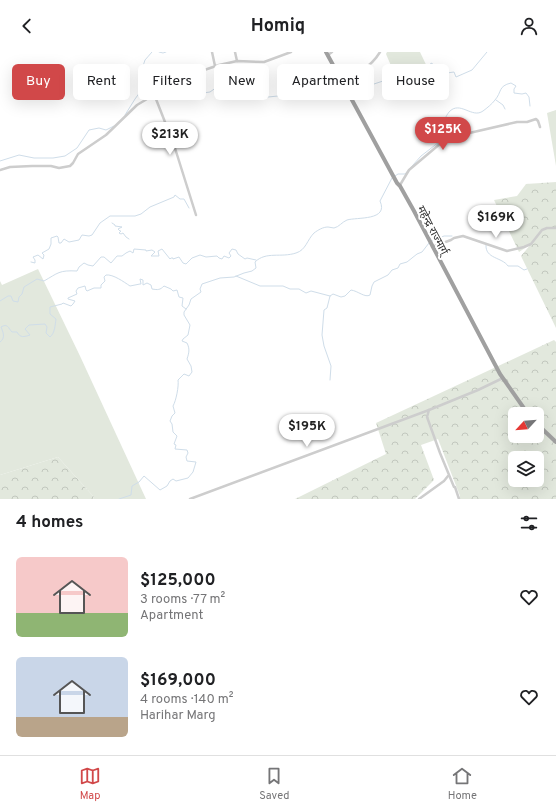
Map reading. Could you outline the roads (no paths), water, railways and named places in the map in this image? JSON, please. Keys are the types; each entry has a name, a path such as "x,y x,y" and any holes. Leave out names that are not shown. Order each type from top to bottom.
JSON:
{"highway":[{"name":"महेन्द्र राज्मार्ग्","path":"329,53 334,64"},
{"name":"महेन्द्र राज्मार्ग्","path":"352,100 503,378 523,407"},
{"path":"544,431 556,442"}],"street":[{"path":"206,69 214,66 212,52"},
{"path":"235,52 237,61"},
{"path":"223,64 237,61 264,62 291,52"},
{"path":"370,64 380,52"},
{"path":"0,170 10,167 25,166 51,166 59,168 70,166 78,154 106,135 137,105 145,100"},
{"path":"156,100 174,145 196,215"},
{"path":"398,184 418,161 441,143 458,134 465,134 537,119 540,127"},
{"path":"432,247 463,236 507,251 531,244 542,230 547,228 556,228"},
{"path":"190,499 429,410 503,378"},
{"path":"429,410 427,417 448,476 460,499"},
{"path":"419,499 444,481 448,476"}],"waterway":[{"path":"125,115 145,84 143,66 145,60 152,52"},
{"path":"159,52 166,52"},
{"path":"374,84 386,80 411,85 415,79 413,73 424,70 426,72 428,71 431,63 446,69 447,73 454,72 456,77 472,70 487,52"},
{"path":"395,176 398,174 405,174 421,156 443,139 443,125 449,112 453,109 457,108 479,113 494,101 504,86 511,83 516,86 514,93 526,93 529,97 530,106"},
{"path":"206,93 210,92 217,87 222,93 226,93 237,88 239,91 268,97 277,96"},
{"path":"496,100 503,105 505,109"},
{"path":"0,161 19,155 34,158 53,158 65,156 77,148 89,130 99,128 106,130 114,126"},
{"path":"119,499 131,495 132,486 139,482 144,476 160,490 167,486 173,479 176,481 188,478 193,472 196,462 187,461 187,450 175,449 176,445 174,444 177,436 173,432 170,421 175,413 173,406 177,393 178,380 184,374 189,376 192,372 191,366 187,359 189,351 188,345 182,341 188,335 190,325 184,315 184,312 191,299 201,292 200,289 202,284 220,278 234,277 252,271 256,268 255,262 264,257 299,252 314,233 322,228 334,228 347,220 376,215 380,212 382,207 380,201 392,178"},
{"path":"31,262 35,263 33,257 38,255 43,259 44,255 42,253 49,249 51,238 57,236 59,243 61,243 64,239 69,242 79,240 82,235 92,235 100,223 110,216 135,216 141,214 150,207 174,197 175,195 180,199 184,199 189,208"},
{"path":"112,223 115,226 122,227 118,229 121,231 119,233 123,233 129,239"},
{"path":"432,241 444,236 452,236"},
{"path":"330,380 331,366 322,335 324,310 327,308 330,296 333,294 341,297 345,296 351,290 366,296 370,295 374,282 388,275 392,270 398,268 400,264 407,262 422,252 429,243"},
{"path":"486,245 486,250 488,253 508,266 518,266 524,270 527,269"},
{"path":"0,301 8,296 11,296 13,301 18,302 24,287 37,279 44,281 59,273 66,271 77,271 84,263 93,266 101,257 104,257 111,263 117,256 122,256 130,251 133,253 134,249 146,251 152,250 155,252 151,256 159,256 158,251 162,249 170,259 179,257 183,263 186,264 192,258 200,255 206,257 217,256 222,259 224,256 229,258 231,256 229,253 232,249 236,250 238,254 245,259 256,260"},
{"path":"0,342 3,339 1,327 5,326 8,326 12,332 17,332 19,335 24,337 30,335 25,329 29,325 45,324 47,327 46,333 50,337 54,331 56,319 50,314 50,307 63,303 71,306 75,301 68,298 77,294 76,291 78,288 85,286 87,291 94,288 101,288 101,285 105,281 104,277 106,275 122,280 130,286 141,284 140,279 143,280 143,285 147,283 151,285 152,289 156,290 164,286 173,291 177,290 179,297 183,298 182,306 186,309"},
{"path":"236,276 260,286 283,286 290,289 299,289 306,293 311,291 330,296"}]}
